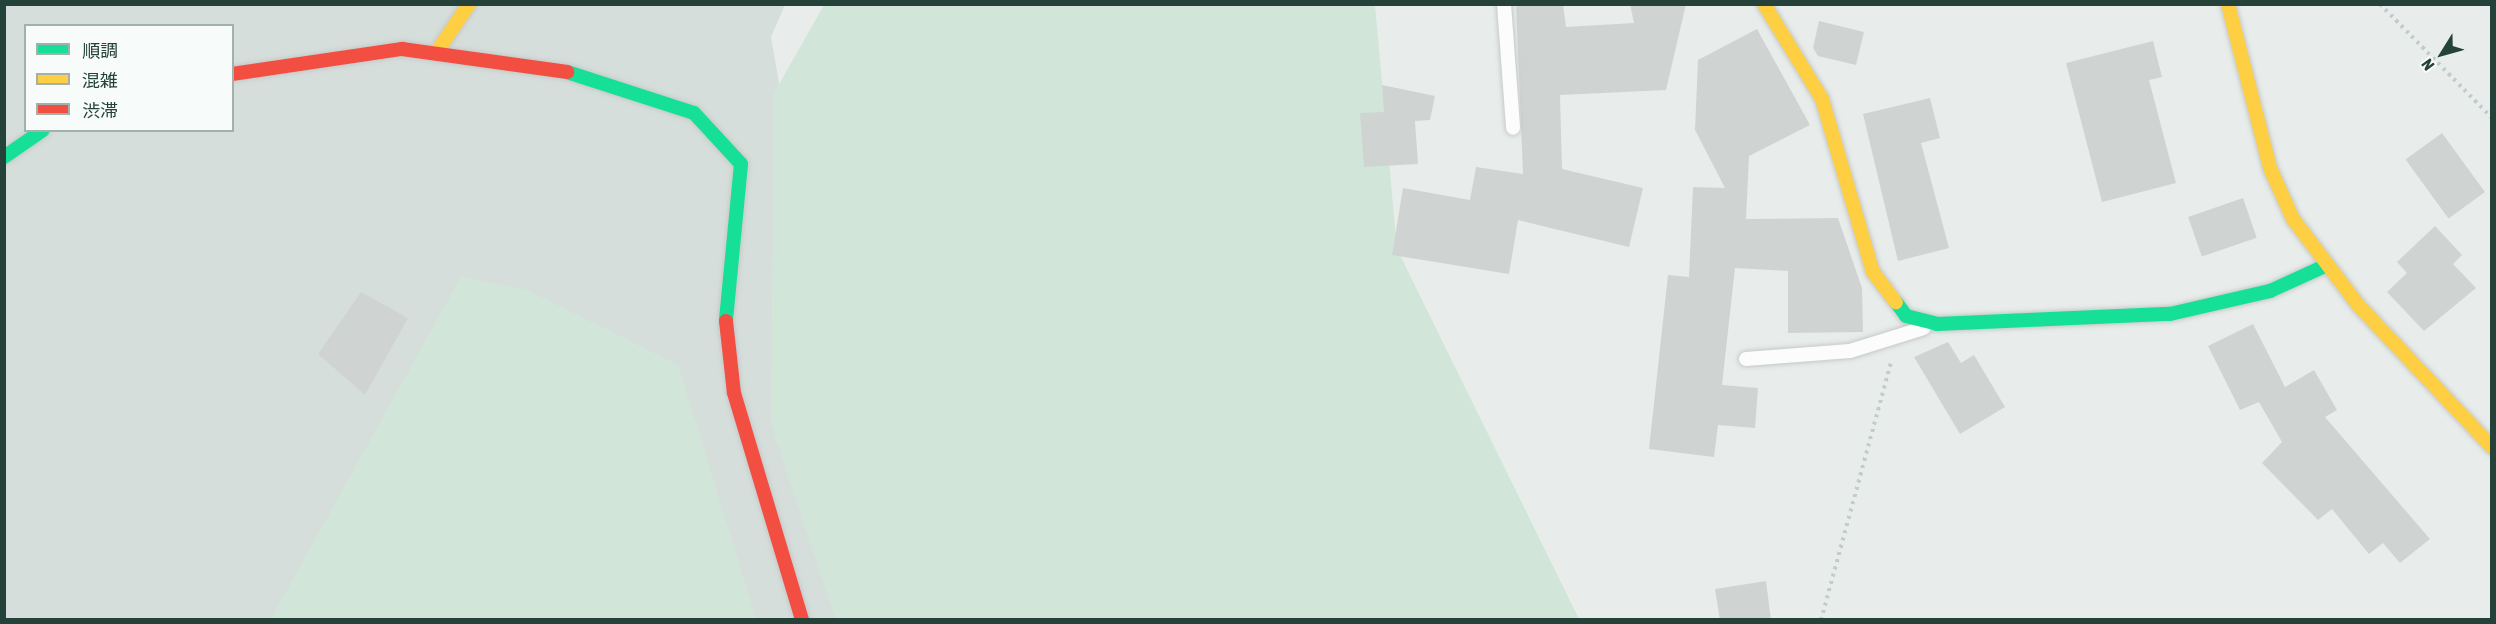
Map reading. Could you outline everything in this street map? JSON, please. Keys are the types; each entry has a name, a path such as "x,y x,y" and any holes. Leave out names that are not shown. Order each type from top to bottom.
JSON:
{"street":[{"path":"436,53 470,4"},
{"path":"1764,4 1822,99 1873,272 1906,316 1937,324 2170,314 2270,291 2325,266"},
{"path":"2228,4 2270,168 2293,219 2325,266 2492,447"},
{"path":"234,74 402,48 582,74 694,113 741,164 724,304 734,393 802,620"},
{"path":"4,157 40,132"}],"lane":[{"path":"1504,4 1513,128"},
{"path":"1746,359 1850,351 1937,324"}],"path":[{"path":"2380,4 2492,118"},
{"path":"1821,620 1874,441 1897,337"}],"shaded area":[{"path":"4,5 785,5 771,37 873,619 5,619"}],"green space":[{"path":"824,5 1375,5 1397,249 1579,619 836,619 771,423 774,93"},
{"path":"461,277 527,290 678,365 756,619 271,619"}],"building":[{"path":"1516,4 1563,4 1566,27 1634,23 1630,4 1686,4 1666,90 1560,95 1562,169 1643,188 1629,247 1518,220 1509,274 1392,255 1403,188 1470,200 1476,167 1523,174"},
{"path":"1819,21 1864,32 1856,65 1818,56 1813,48"},
{"path":"1757,29 1810,125 1749,156 1746,219 1838,218 1862,288 1863,332 1788,333 1788,271 1735,268 1722,385 1758,388 1755,428 1718,425 1714,457 1649,449 1668,275 1689,277 1693,187 1725,188 1695,130 1698,60"},
{"path":"2153,41 2162,77 2149,80 2176,183 2102,202 2066,63"},
{"path":"1382,85 1435,96 1430,120 1415,121 1418,164 1364,167 1360,113 1384,112"},
{"path":"1930,98 1940,138 1921,143 1949,248 1898,261 1863,114"},
{"path":"2442,133 2485,192 2449,219 2406,159"},
{"path":"2243,198 2257,238 2202,257 2188,217"},
{"path":"2435,226 2462,255 2453,264 2476,288 2424,331 2387,292 2407,273 2397,262"},
{"path":"361,292 408,318 365,395 318,354"},
{"path":"2253,324 2285,387 2314,370 2337,410 2325,417 2430,539 2400,563 2383,543 2369,554 2332,509 2318,520 2262,463 2282,442 2259,402 2240,410 2208,346"},
{"path":"1948,342 1961,363 1974,355 2005,407 1960,434 1914,357"},
{"path":"1766,581 1771,620 1720,620 1715,589"}],"traffic: fast":[{"path":"567,72 694,113 741,164 726,321"},
{"path":"4,157 40,132"},
{"path":"1896,302 1906,316 1937,324 2170,314 2270,291 2325,266"}],"traffic: slow":[{"path":"436,53 469,4"},
{"path":"1764,4 1822,99 1873,272 1896,302"},
{"path":"2228,4 2270,168 2293,219 2359,306 2492,447"}],"traffic: jam":[{"path":"234,74 402,49 567,72"},
{"path":"726,321 734,393 802,620"}]}
